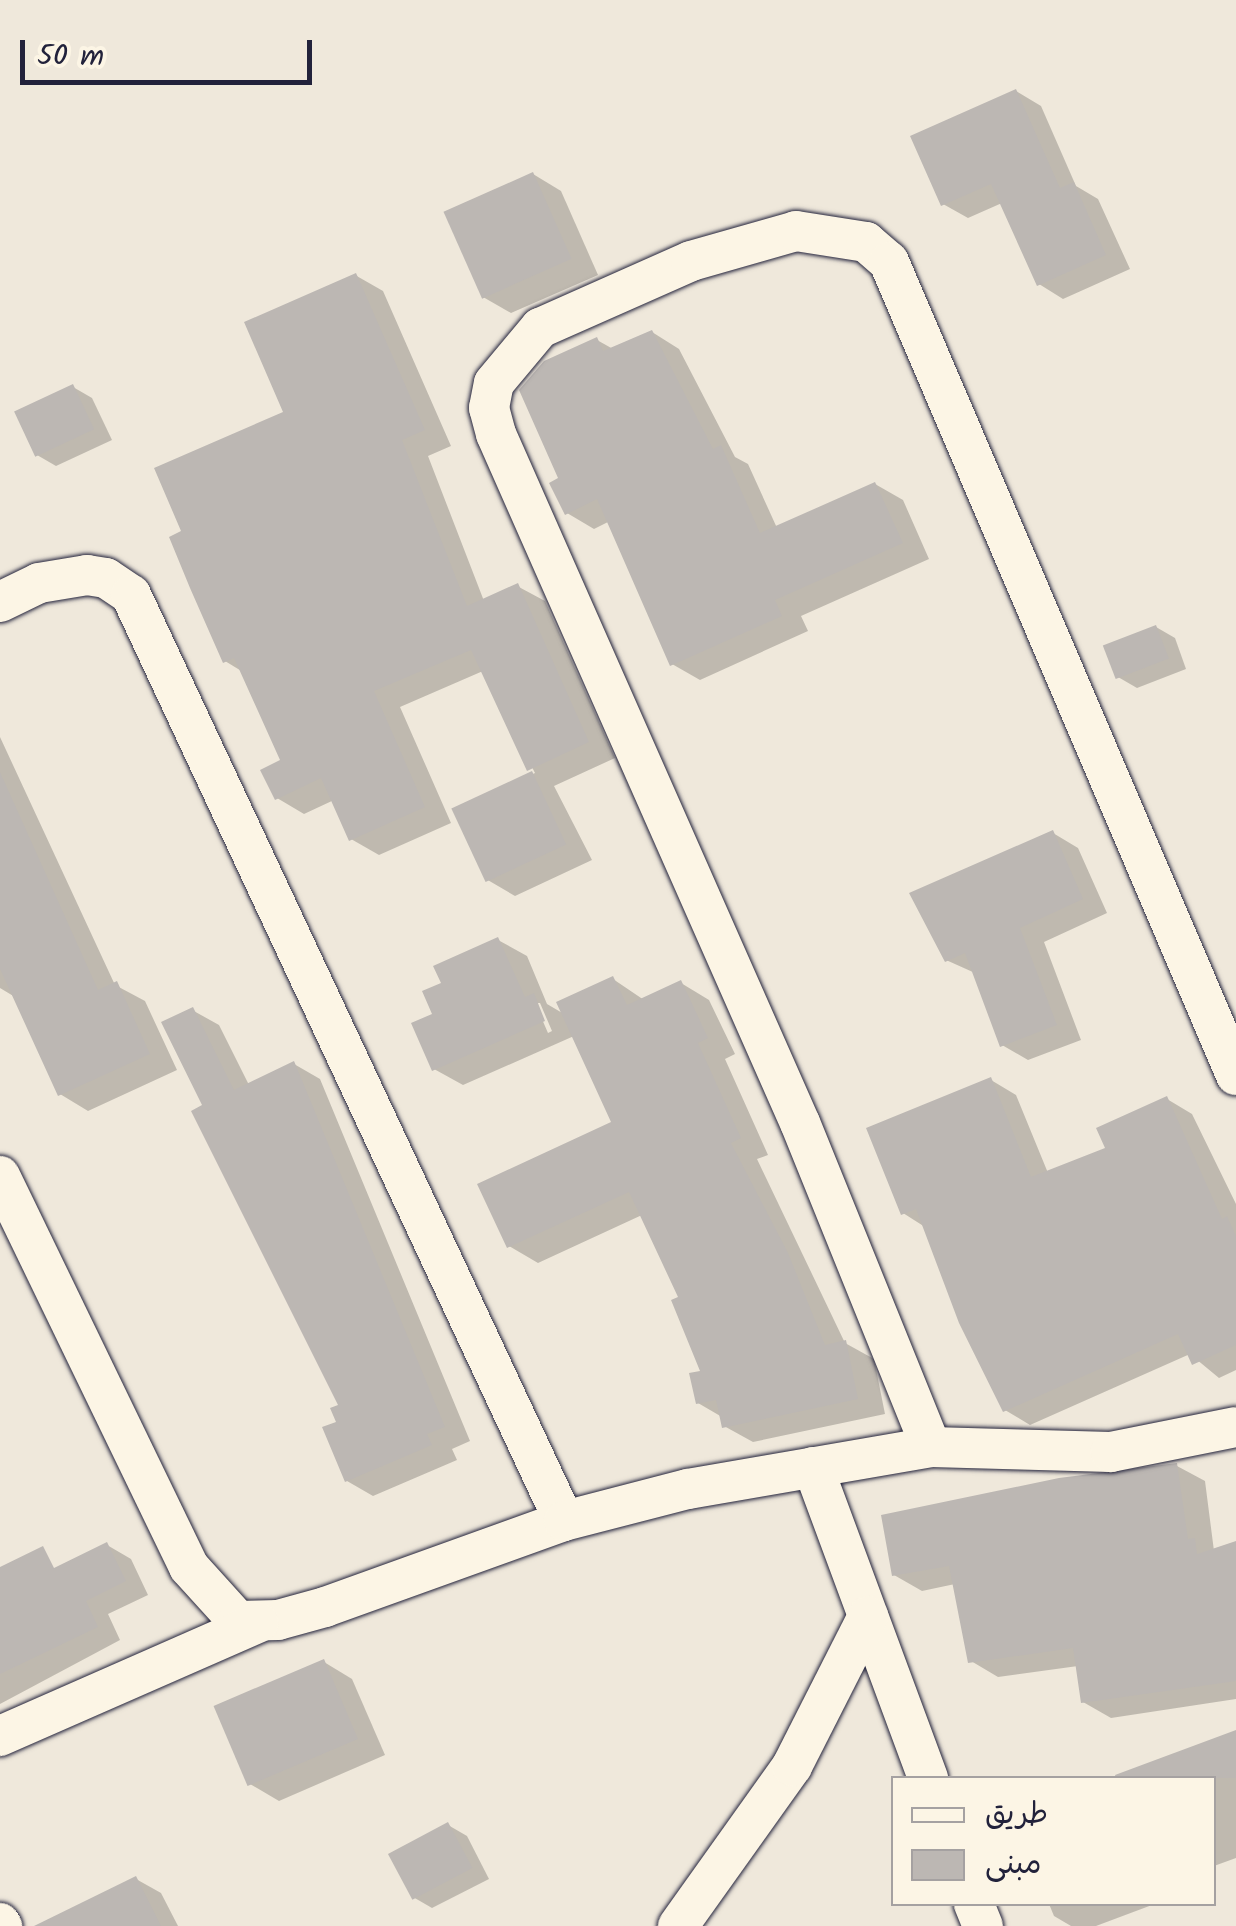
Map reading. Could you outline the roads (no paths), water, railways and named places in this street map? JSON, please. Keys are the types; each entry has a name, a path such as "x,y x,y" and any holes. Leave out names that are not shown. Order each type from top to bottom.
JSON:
{"street":[{"path":"931,1447 800,1123 496,434 490,408 494,383 540,328 691,261 796,231 866,242 889,262 1236,1075"},
{"path":"0,602 39,583 87,574 106,578 131,596 564,1521"},
{"path":"0,1176 190,1567 223,1609 258,1624"},
{"path":"0,1736 258,1624 325,1607 564,1521 688,1489 931,1447 1111,1452 1236,1428"},
{"path":"813,1467 927,1776"},
{"path":"678,1926 792,1766 868,1616"}]}
